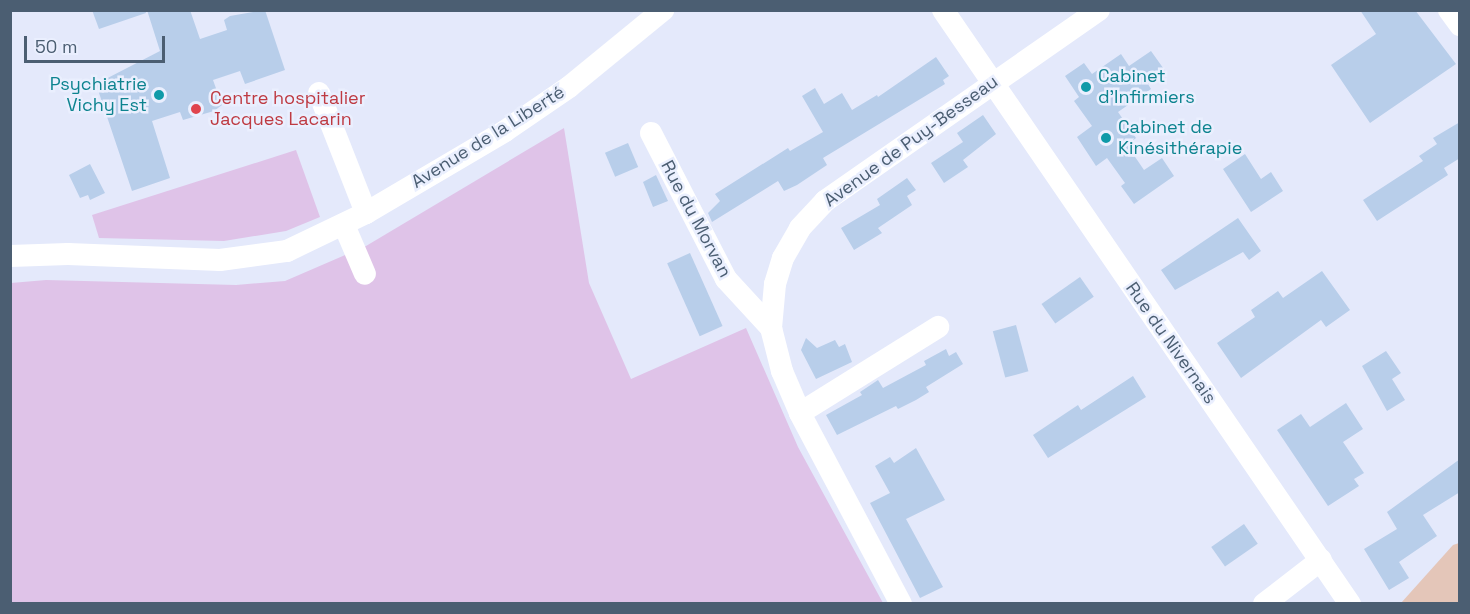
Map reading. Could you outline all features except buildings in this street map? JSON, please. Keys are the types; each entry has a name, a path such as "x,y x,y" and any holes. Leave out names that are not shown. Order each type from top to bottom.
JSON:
{"street":[{"name":"Avenue de la Liberté","path":"10,256 68,254 256,258 287,251 366,213 514,125 569,87 663,10"},
{"name":"Rue du Nivernais","path":"942,10 1350,603"},
{"name":"Avenue de Puy-Besseau","path":"902,603 800,413 782,371 771,328 775,284 800,228 825,201 860,174 1099,10"},
{"path":"1449,10 1460,25"},
{"path":"319,93 366,213"},
{"name":"Rue du Morvan","path":"651,133 726,279 771,328"},
{"path":"344,225 364,274"},
{"path":"800,413 938,327"},
{"path":"1264,603 1320,560"}],"shaded area":[{"path":"564,128 589,283 631,379 746,328 798,447 883,603 11,604 11,283 46,280 236,285 285,281 366,246"},
{"path":"296,150 320,217 286,231 224,241 99,238 92,215"},
{"path":"1459,543 1459,603 1401,603 1453,545"}],"place":[{"name":"Cabinet d'Infirmiers","path":"1086,87"},
{"name":"Psychiatrie Vichy Est","path":"159,95"},
{"name":"Centre hospitalier Jacques Lacarin","path":"196,109"},
{"name":"Cabinet de Kinésithérapie","path":"1106,138"}]}
